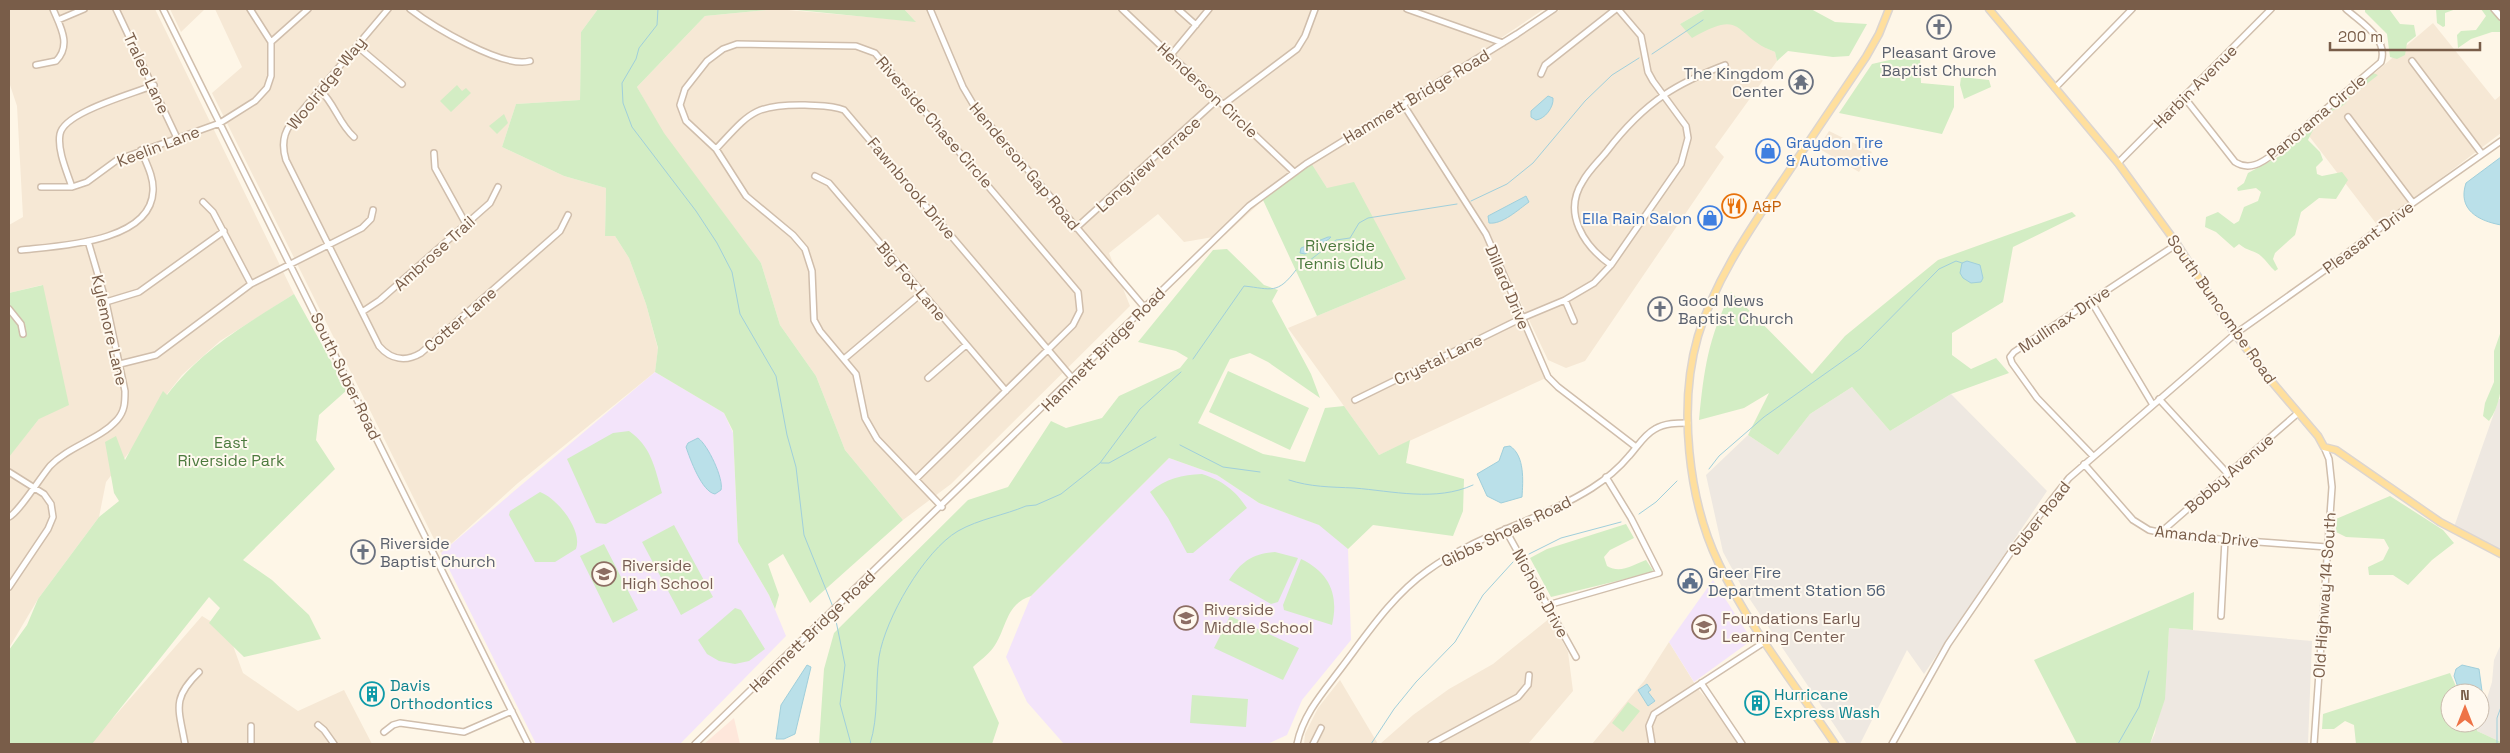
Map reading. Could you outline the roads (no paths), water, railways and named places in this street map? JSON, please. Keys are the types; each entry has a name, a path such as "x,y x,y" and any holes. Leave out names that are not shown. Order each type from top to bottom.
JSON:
{"main road":[{"path":"1835,744 1727,581 1711,546 1701,517 1692,478 1688,423 1691,368 1698,337 1721,280 1746,234 1866,57 1879,34 1889,9"},
{"name":"South Buncombe Road","path":"1993,11 2118,163 2177,244 2235,334 2318,436 2324,447"},
{"path":"2324,447 2336,450 2440,522 2501,554"}],"street":[{"path":"36,64 52,63 62,55 65,41 53,9"},
{"path":"58,20 84,9"},
{"name":"Tralee Lane","path":"116,9 154,85 177,138"},
{"name":"South Suber Road","path":"163,9 528,744"},
{"path":"250,9 271,42 308,9"},
{"name":"Woolridge Way","path":"328,245 286,160 283,147 287,128 388,9"},
{"path":"410,9 428,22 488,54 516,63 530,61"},
{"path":"931,11 937,9"},
{"name":"Henderson Circle","path":"1122,9 1294,172"},
{"path":"1178,9 1196,25"},
{"path":"1171,55 1209,9"},
{"path":"1224,104 1296,49 1305,36 1315,9"},
{"path":"1407,9 1420,11 1502,43"},
{"name":"Hammett Bridge Road","path":"695,744 942,507 1236,218 1294,172 1554,9"},
{"path":"1542,74 1545,65 1617,9"},
{"name":"Crystal Lane","path":"1355,400 1522,318 1565,300 1594,283 1611,264 1681,164 1688,138 1686,126 1648,72 1641,36 1617,9"},
{"path":"2056,88 2132,9"},
{"name":"Harbin Avenue","path":"2118,163 2271,9"},
{"name":"Panorama Circle","path":"2184,97 2236,162 2246,167 2258,164 2381,62 2382,52 2374,34 2346,9"},
{"path":"2494,9 2501,17"},
{"name":"Henderson Gap Road","path":"931,11 963,87 976,109 1145,308"},
{"name":"Keelin Lane","path":"41,187 72,187 87,182 117,160 220,122 255,101 267,88 271,76 271,42"},
{"name":"Riverside Chase Circle","path":"916,479 1073,325 1079,315 1080,299 1076,287 887,64 872,50 856,46 744,43 730,46 716,54 685,89 680,105 686,121 716,150 746,196 793,235 805,249 812,271 814,320 820,331 844,359 857,378 865,418 870,430 942,507"},
{"path":"357,46 402,84"},
{"path":"2412,61 2482,154"},
{"path":"1611,264 1596,254 1584,240 1576,218 1576,194 1582,181 1619,135 1663,95 1702,74 1725,65"},
{"path":"72,187 60,142 60,134 68,121 82,113 154,85"},
{"path":"320,90 332,103 346,130 354,137"},
{"name":"Longview Terrace","path":"1076,228 1218,99"},
{"name":"Dillard Drive","path":"1403,104 1486,234 1552,382 1636,447"},
{"name":"Fawnbrook Drive","path":"716,150 743,119 763,108 786,105 826,106 844,110 1073,379"},
{"path":"2348,117 2413,203"},
{"name":"Pleasant Drive","path":"2235,334 2501,141"},
{"path":"21,250 88,242 120,231 139,218 148,209 153,193 153,182 141,150"},
{"path":"434,153 434,165 438,174 466,224"},
{"name":"Big Fox Lane","path":"815,176 829,183 1006,391"},
{"name":"Ambrose Trail","path":"362,312 380,300 466,224 492,200 498,187"},
{"path":"203,202 213,212 251,284"},
{"path":"120,364 156,355 251,284 364,227 374,210"},
{"name":"Cotter Lane","path":"328,245 377,343 385,353 401,359 417,356 560,230 568,214"},
{"path":"106,302 139,292 224,231"},
{"name":"Kylemore Lane","path":"9,517 15,514 32,487 59,458 105,430 122,414 125,406 125,391 120,364 106,302 88,242"},
{"name":"Mullinax Drive","path":"2094,456 2037,398 2010,359 2014,352 2177,244"},
{"path":"844,359 922,293"},
{"path":"1565,300 1574,321"},
{"path":"2091,301 2153,405"},
{"path":"9,309 21,324 23,334"},
{"name":"Suber Road","path":"1892,744 1948,644 2013,549 2060,487 2084,464 2235,334"},
{"path":"928,378 966,345"},
{"path":"2159,399 2227,473"},
{"name":"Bobby Avenue","path":"2160,533 2298,413"},
{"name":"Gibbs Shoals Road","path":"1297,744 1300,729 1312,707 1350,656 1410,584 1447,558 1505,529 1575,498 1606,477 1656,428 1672,423 1688,423"},
{"name":"Old Highway 14 South","path":"2314,744 2332,487 2329,460 2324,447"},
{"name":"Amanda Drive","path":"2084,464 2133,520 2149,530 2160,533 2225,540 2327,548"},
{"path":"9,472 48,498 53,517 48,529 9,587"},
{"path":"1548,605 1659,574 1631,518 1606,477"},
{"name":"Nichols Drive","path":"1505,529 1576,657"},
{"path":"2221,616 2225,540"},
{"path":"1652,744 1649,726 1654,714 1766,641"},
{"path":"185,744 178,701 185,686 199,672"},
{"path":"1431,744 1518,697 1528,686 1529,675"},
{"path":"1701,683 1742,744"},
{"path":"384,732 393,725 400,723 464,732 512,711"},
{"path":"318,725 334,744"},
{"path":"250,744 251,726"},
{"path":"1313,744 1321,728"}],"water":[{"path":"1548,96 1553,98 1553,101 1548,112 1536,120 1531,117 1531,111"},
{"path":"2501,157 2501,225 2485,221 2472,213 2467,207 2464,192 2466,183"},
{"path":"1526,196 1529,202 1505,219 1489,223 1488,216"},
{"path":"1331,237 1305,254 1300,253 1301,248"},
{"path":"1967,261 1980,265 1983,278 1981,282 1971,283 1963,278 1960,273 1962,263"},
{"path":"698,438 706,448 718,471 721,490 715,494 710,492 701,481 686,447 688,443"},
{"path":"1510,446 1515,450 1521,462 1523,476 1522,497 1501,503 1487,496 1477,474 1499,461 1504,447"},
{"path":"807,665 811,667 795,734 784,739 776,739 781,705"},
{"path":"2462,665 2479,669 2481,683 2456,683 2454,676 2456,669"},
{"path":"1647,684 1651,690 1648,692 1655,701 1648,706 1638,690"}],"waterway":[{"path":"658,9 657,25 639,48 636,59 622,83 623,103 632,127 696,211 717,243 732,272 740,314 776,376 787,435 796,467 804,535 833,607"},
{"path":"1652,54 1703,20"},
{"path":"1471,201 1507,184 1533,163 1585,101 1612,75 1639,58"},
{"path":"1305,264 1336,240 1350,238 1359,223 1368,218 1457,204"},
{"path":"1709,469 1719,456 1764,417 1860,349 1939,269 1956,261 1962,263"},
{"path":"1193,359 1244,286 1268,289 1279,287 1296,270"},
{"path":"870,744 875,723 879,657 883,641 889,624 908,587 932,554 945,541 966,527 1026,506 1036,505 1061,494 1100,463 1140,409 1181,372"},
{"path":"1101,463 1109,463 1156,437"},
{"path":"1180,445 1223,467 1260,472"},
{"path":"1289,480 1321,486 1414,494 1444,493 1473,485"},
{"path":"1639,514 1656,502 1677,481"},
{"path":"1529,554 1561,538 1621,522"},
{"path":"1371,744 1394,709 1416,682 1455,642 1483,595 1513,562"},
{"path":"834,611 845,665 840,704 851,744"},
{"path":"2118,744 2139,707 2149,671"},
{"path":"2497,744 2497,718 2501,707"}],"place":[{"name":"Pleasant Grove Baptist Church","path":"1939,27"},
{"name":"The Kingdom Center","path":"1801,82"},
{"name":"Graydon Tire & Automotive","path":"1768,151"},
{"name":"A&P","path":"1734,206"},
{"name":"Ella Rain Salon","path":"1710,218"},
{"name":"Good News Baptist Church","path":"1660,309"},
{"name":"Riverside Baptist Church","path":"363,552"},
{"name":"Riverside High School","path":"604,574"},
{"name":"Greer Fire Department Station 56","path":"1690,581"},
{"name":"Riverside Middle School","path":"1186,618"},
{"name":"Foundations Early Learning Center","path":"1704,627"},
{"name":"Davis Orthodontics","path":"372,694"},
{"name":"Hurricane Express Wash","path":"1757,703"}],"park label":[{"name":"Riverside Tennis Club","path":"1340,254"},
{"name":"East Riverside Park","path":"231,451"}]}
